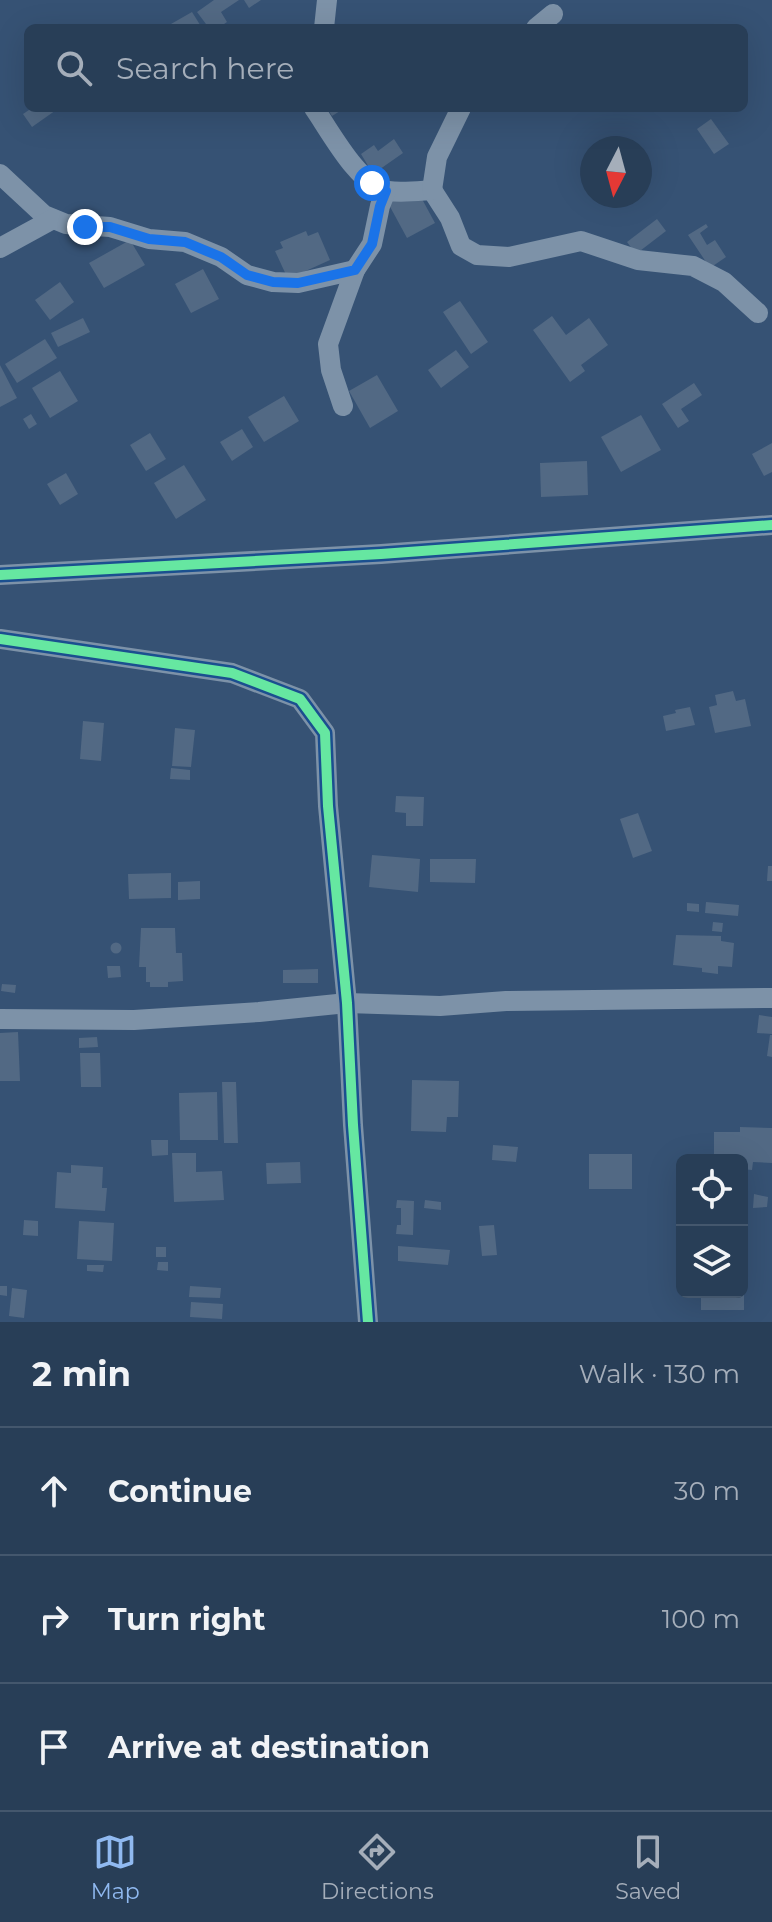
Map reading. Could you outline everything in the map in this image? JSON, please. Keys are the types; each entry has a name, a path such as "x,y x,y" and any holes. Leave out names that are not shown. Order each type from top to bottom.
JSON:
{"street":[{"path":"324,24 327,0"},
{"path":"541,24 553,14"},
{"path":"317,112 356,169 386,191 432,190"},
{"path":"459,112 437,157 432,190 450,218 461,246 477,255 509,257 581,241 638,260 693,266 724,282 758,313"},
{"path":"0,174 44,215 53,219 85,227 110,227 149,239 185,242 221,257 247,275 273,282 298,283 355,270"},
{"path":"343,406 331,370 328,344 355,270 372,244 386,191"},
{"path":"0,248 53,219"},
{"path":"0,575 474,547 772,525"},
{"path":"474,547 493,527"},
{"path":"0,639 232,673 300,699 325,733 368,1322"},
{"path":"0,1019 134,1020 347,1003 440,1006 506,1001 772,998"}],"building":[{"path":"214,0 239,0 221,12 227,22 224,24 206,24 197,12"},
{"path":"244,0 261,0 249,8"},
{"path":"192,12 200,24 171,24"},
{"path":"26,112 53,112 32,127 23,114"},
{"path":"711,119 729,144 714,154 697,129"},
{"path":"394,139 403,153 373,174 361,154 374,145 378,151"},
{"path":"416,188 435,223 407,238 388,203"},
{"path":"657,219 666,231 636,254 627,242"},
{"path":"706,224 708,227 700,233 707,245 715,240 726,257 710,268 688,235"},
{"path":"306,231 308,236 318,232 330,260 288,279 275,251 283,248 280,242"},
{"path":"130,240 145,265 104,288 89,263"},
{"path":"203,269 219,299 191,313 175,284"},
{"path":"60,282 74,302 50,320 35,300"},
{"path":"460,301 488,342 471,354 443,312"},
{"path":"552,316 566,335 589,318 608,345 581,365 585,371 570,382 533,330"},
{"path":"83,318 90,332 58,347 51,333"},
{"path":"45,339 57,358 17,383 5,364"},
{"path":"456,350 469,367 441,388 428,370"},
{"path":"0,365 17,398 0,407"},
{"path":"60,371 78,401 50,418 32,388"},
{"path":"377,375 398,411 370,428 349,391"},
{"path":"694,383 702,395 681,409 689,421 678,428 662,404"},
{"path":"284,396 299,421 264,442 248,417"},
{"path":"31,414 37,424 29,429 23,419"},
{"path":"641,415 661,450 621,472 601,437"},
{"path":"242,429 253,447 232,461 220,442"},
{"path":"150,433 166,459 146,471 130,445"},
{"path":"772,443 772,472 764,476 752,454"},
{"path":"587,461 588,495 541,497 540,463"},
{"path":"184,465 206,500 176,519 154,483"},
{"path":"66,473 78,494 60,505 47,484"},
{"path":"733,691 736,701 745,699 751,726 715,733 709,707 717,705 715,695"},
{"path":"690,707 695,725 666,731 663,716"},
{"path":"83,721 104,723 101,761 80,759"},
{"path":"175,728 195,730 191,767 172,766"},
{"path":"171,768 190,770 190,780 170,779"},
{"path":"396,796 424,797 423,826 406,826 406,813 395,812"},
{"path":"638,813 652,851 633,858 620,819"},
{"path":"372,855 420,859 418,892 369,887"},
{"path":"430,859 476,859 475,883 430,882"},
{"path":"768,866 772,866 772,881 767,881"},
{"path":"171,873 171,898 129,899 128,874"},
{"path":"200,881 200,899 178,900 178,882"},
{"path":"706,902 739,905 738,916 705,913"},
{"path":"687,903 699,904 699,912 687,911"},
{"path":"713,922 723,923 722,932 712,931"},
{"path":"141,928 175,928 176,953 182,953 183,981 168,982 168,987 150,987 150,982 146,982 146,967 139,967"},
{"path":"676,935 721,936 721,941 734,943 732,967 718,966 718,974 702,972 702,968 673,965"},
{"path":"116,943 121,948 116,953 111,948"},
{"path":"107,966 120,966 121,977 108,978"},
{"path":"318,969 318,983 283,983 283,970"},
{"path":"2,984 16,985 15,993 1,991"},
{"path":"759,1015 772,1017 772,1034 757,1033"},
{"path":"18,1032 20,1081 0,1081 0,1033"},
{"path":"772,1035 772,1057 767,1056"},
{"path":"97,1037 98,1047 79,1048 79,1038"},
{"path":"80,1053 100,1053 101,1087 81,1087"},
{"path":"412,1080 459,1081 458,1117 447,1117 446,1132 411,1131"},
{"path":"222,1082 236,1082 238,1143 224,1143"},
{"path":"217,1092 218,1140 180,1140 179,1093"},
{"path":"740,1127 772,1128 772,1163 753,1162 752,1170 748,1170 748,1154 714,1154 714,1132 740,1132"},
{"path":"151,1140 168,1140 168,1155 152,1156"},
{"path":"493,1145 518,1147 516,1162 492,1160"},
{"path":"172,1153 196,1153 196,1172 222,1171 224,1200 174,1202"},
{"path":"589,1154 632,1154 632,1189 589,1189"},
{"path":"300,1162 301,1183 267,1184 266,1163"},
{"path":"71,1165 103,1167 102,1188 107,1188 105,1211 55,1208 57,1172 71,1173"},
{"path":"754,1194 768,1197 767,1207 753,1208"},
{"path":"397,1200 414,1201 413,1235 396,1234 397,1225 401,1225 401,1208 396,1208"},
{"path":"425,1200 441,1202 441,1210 424,1208"},
{"path":"24,1220 38,1221 38,1236 23,1235"},
{"path":"79,1221 114,1223 112,1261 77,1259"},
{"path":"494,1225 497,1255 482,1256 479,1226"},
{"path":"398,1246 450,1250 448,1265 398,1261"},
{"path":"156,1247 166,1247 166,1257 156,1257"},
{"path":"158,1262 168,1262 168,1271 157,1270"},
{"path":"87,1265 104,1265 103,1272 87,1271"},
{"path":"0,1286 7,1286 7,1296 0,1295"},
{"path":"190,1286 221,1288 220,1298 189,1297"},
{"path":"12,1288 27,1290 24,1318 9,1316"},
{"path":"701,1298 744,1298 744,1310 701,1310"},
{"path":"191,1302 223,1304 222,1319 190,1317"}],"cycle path":[{"path":"0,575 381,554 772,525"},
{"path":"0,639 232,673 300,699 325,733 368,1322"}],"route":[{"path":"85,227 110,227 149,239 185,242 221,257 247,275 273,282 298,283 355,270 368,253 386,191 372,183"}]}
